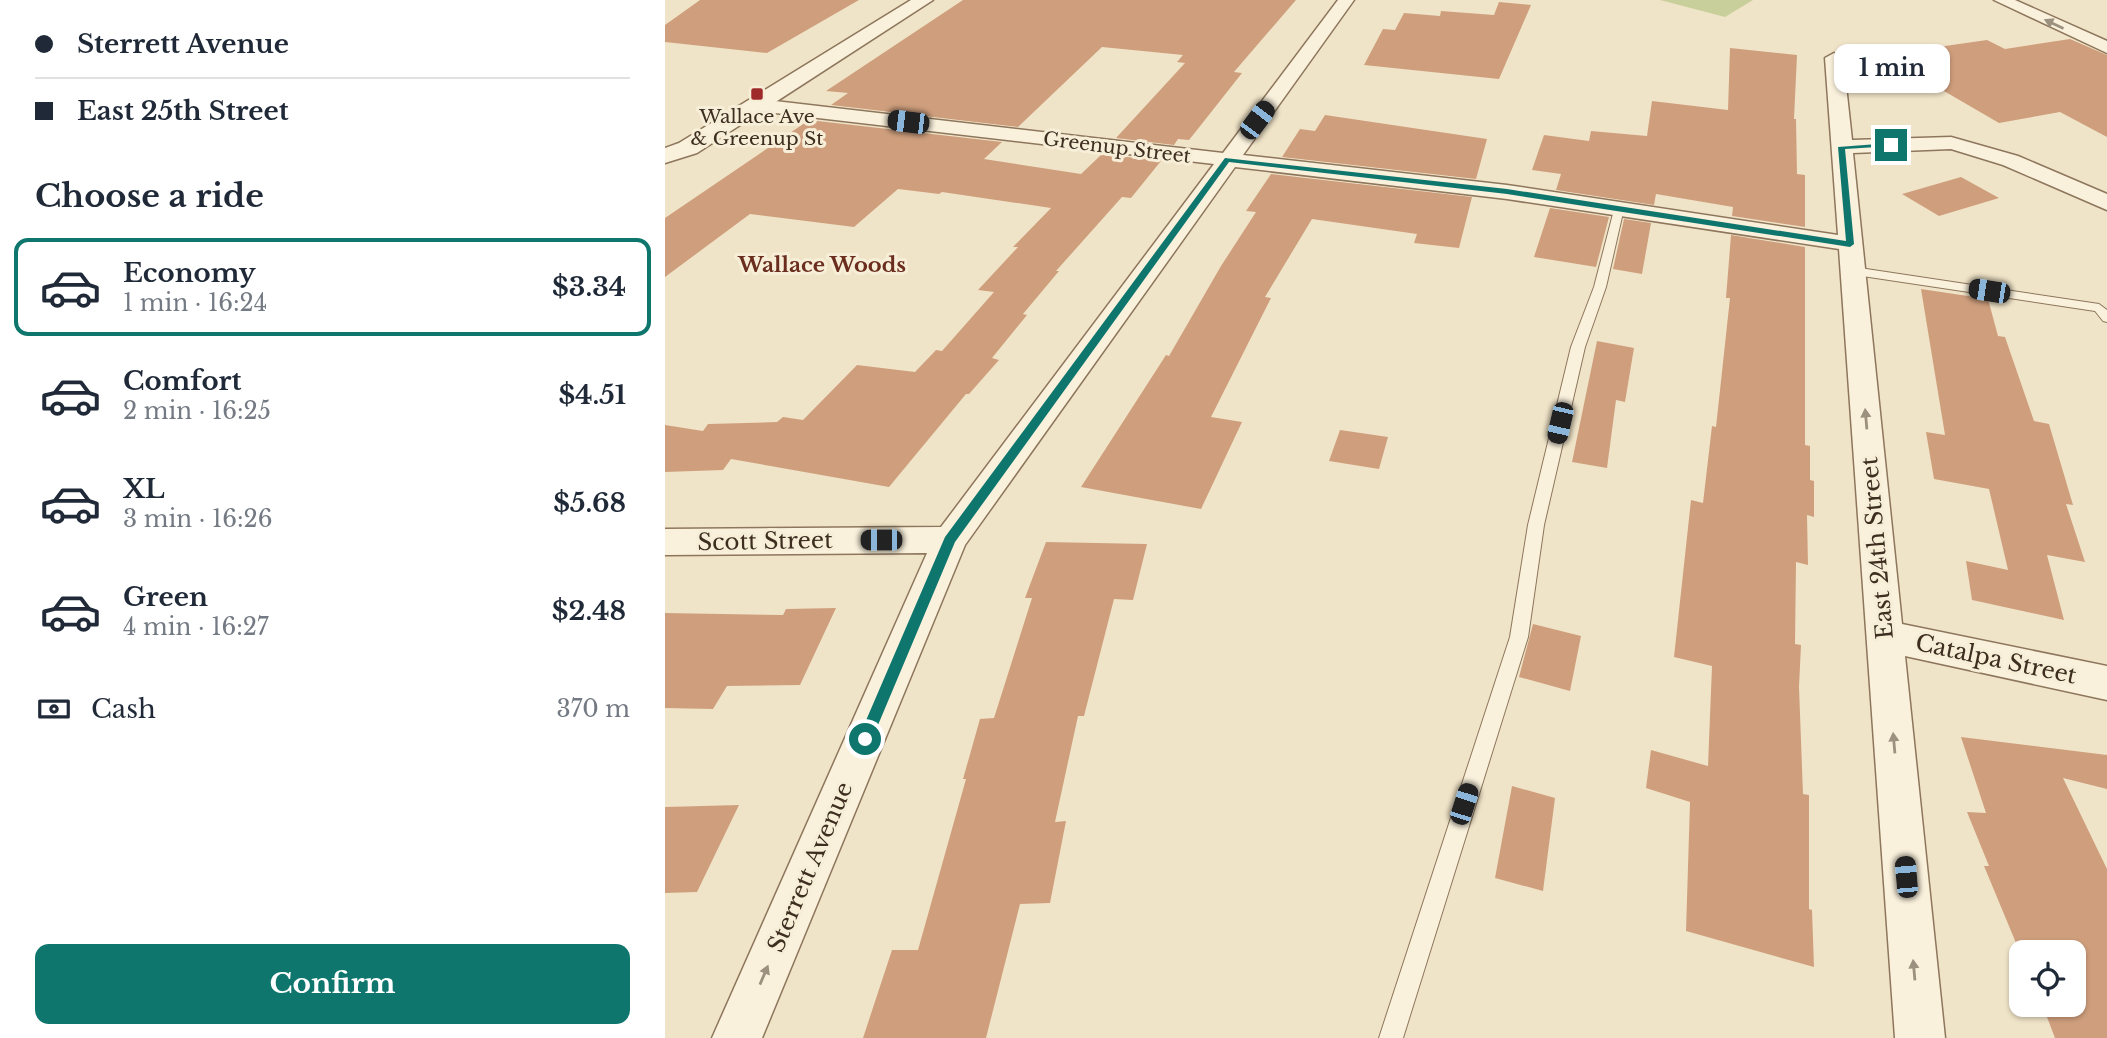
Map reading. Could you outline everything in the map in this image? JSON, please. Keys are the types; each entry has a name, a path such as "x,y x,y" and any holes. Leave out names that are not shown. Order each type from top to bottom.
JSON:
{"street":[{"path":"665,162 924,0"},
{"name":"Sterrett Avenue","path":"737,1038 950,540 1346,0"},
{"path":"2002,0 2107,48"},
{"name":"East 24th Street","path":"1834,58 1920,1038"},
{"name":"Greenup Street","path":"758,105 1507,192 1619,208 1851,257"},
{"path":"1841,147 1951,143 1967,146 2013,162 2107,203"},
{"path":"665,156 688,148"},
{"name":"Scott Street","path":"665,542 950,540"},
{"name":"Catalpa Street","path":"1884,636 2107,683"}],"lane":[{"path":"1391,1038 1519,637 1536,525 1578,347 1600,287 1619,208"},
{"path":"1851,257 2099,308 2107,318"}],"green space":[{"path":"1660,0 1753,0 1725,17"}],"building":[{"path":"700,0 859,0 767,53 665,42 665,25"},
{"path":"963,0 1296,0 1234,72 1242,73 1189,140 1178,139 1174,145 1116,138 1185,63 1177,62 1183,55 1102,47 1018,127 831,105 848,93 826,91"},
{"path":"1499,2 1531,5 1499,79 1364,65 1383,29 1395,30 1404,13 1440,16 1441,11 1494,15"},
{"path":"2070,39 2107,55 2107,137 2060,112 1999,123 1882,55 1987,40 2005,49"},
{"path":"1730,48 1797,55 1794,119 1797,174 1805,175 1805,227 1732,216 1733,207 1656,194 1654,205 1556,190 1561,174 1532,170 1544,135 1589,141 1591,131 1647,136 1652,101 1728,110"},
{"path":"1325,115 1487,139 1476,179 1282,157 1300,129 1315,131"},
{"path":"809,120 1002,142 984,159 1081,174 1102,154 1161,161 1131,198 1122,197 1056,271 1059,271 1023,314 1027,315 992,358 999,360 969,394 966,394 889,487 731,459 723,470 665,472 665,425 703,431 708,424 777,422 783,417 803,420 857,365 915,372 936,350 942,351 994,292 978,290 1018,247 1013,247 1051,208 942,192 939,194 898,189 854,227 750,214 665,277 665,218"},
{"path":"1271,174 1472,197 1459,248 1414,243 1417,234 1312,219 1265,297 1271,298 1211,417 1242,422 1201,509 1081,487 1166,355 1169,356 1256,212 1246,211"},
{"path":"1961,177 1999,198 1939,216 1902,194"},
{"path":"1550,208 1609,217 1596,267 1534,257"},
{"path":"1624,219 1651,223 1642,274 1613,269"},
{"path":"1731,235 1805,247 1805,445 1810,446 1814,517 1807,515 1808,565 1796,562 1795,644 1801,645 1799,687 1803,794 1809,795 1809,909 1812,910 1814,967 1686,931 1690,802 1646,788 1651,750 1708,766 1712,666 1674,657 1691,500 1703,503 1712,426 1716,427 1730,298 1726,298"},
{"path":"1921,289 1988,299 1998,336 2005,337 2034,421 2049,424 2073,505 2066,504 2085,562 2047,555 2064,620 1972,600 1966,561 2008,570 1989,489 1934,479 1926,432 1945,435"},
{"path":"1597,341 1634,348 1625,402 1616,400 1607,468 1572,462"},
{"path":"1340,430 1388,437 1379,469 1329,461"},
{"path":"1046,542 1147,544 1133,600 1114,599 1084,716 1078,716 1055,822 1066,821 1050,903 1020,904 986,1038 863,1038 892,950 918,950 980,719 994,718 1032,598 1025,598"},
{"path":"836,608 800,685 727,686 713,709 665,708 665,613 783,615 786,609"},
{"path":"1533,624 1581,636 1570,691 1519,677"},
{"path":"1961,737 2107,755 2107,789 2063,778 2107,869 2107,1038 2055,1038 2047,1017 2086,1017 2086,940 2015,940 1984,866 1989,866 1967,812 1986,813"},
{"path":"1512,786 1555,798 1543,891 1495,878"},
{"path":"739,805 697,892 665,893 665,807"}],"place":[{"name":"Wallace Ave & Greenup St","path":"757,94"}],"district":[{"name":"Wallace Woods","path":"822,265"}],"route":[{"path":"865,739 950,540 1227,160 1507,192 1850,244 1841,147 1891,145"}]}
